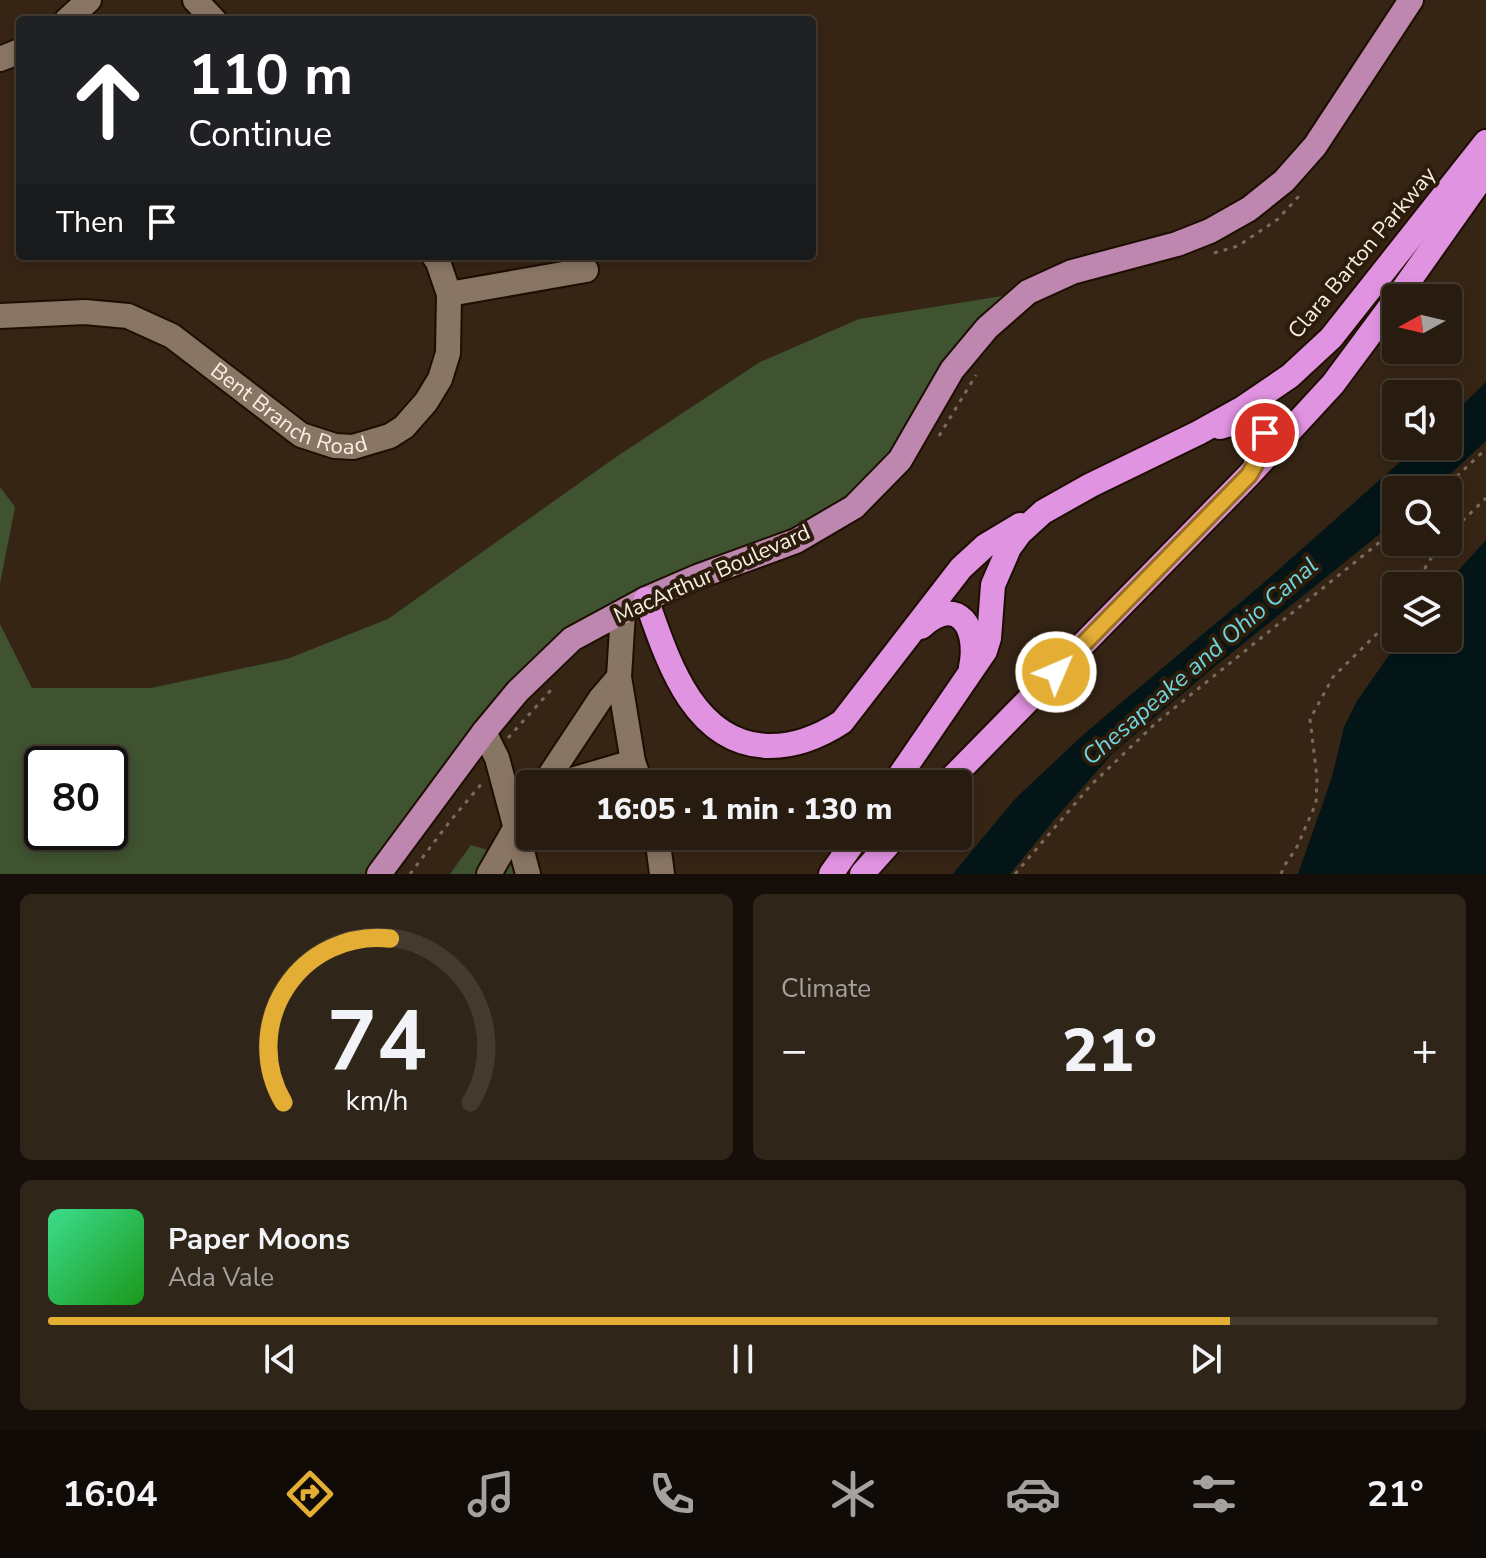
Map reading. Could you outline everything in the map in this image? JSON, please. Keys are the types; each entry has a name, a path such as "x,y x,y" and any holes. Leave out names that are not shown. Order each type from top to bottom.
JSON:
{"highway":[{"name":"Clara Barton Parkway","path":"904,770 985,651 989,638 993,585 1009,548 1020,533 1043,512 1198,433 1243,408 1290,376 1331,338 1486,142"},
{"name":"Clara Barton Parkway","path":"1406,284 1486,172"},
{"name":"Clara Barton Parkway","path":"960,770 1249,475 1333,384 1382,317"},
{"path":"1198,433 1241,421 1258,424 1265,433 1265,447 1249,475"},
{"path":"646,599 679,680 706,721 742,742 779,747 796,744 827,732 842,722 950,581 972,557 999,537 1043,512"},
{"path":"907,639 932,617 943,613 958,617 972,631 970,673"},
{"path":"831,874 848,850"},
{"path":"863,873 884,850"}],"main road":[{"name":"MacArthur Boulevard","path":"379,874 493,738 518,691 572,639 646,599 796,541 854,507 900,460 952,370 987,328 1028,292 1072,272 1177,244 1210,231 1249,209 1284,181 1315,146 1411,0"}],"street":[{"path":"71,16 89,0"},
{"path":"195,0 210,16"},
{"name":"Bent Branch Road","path":"0,316 85,312 128,316 172,336 301,435 335,446 353,447 390,436 404,427 426,402 440,379 448,353 449,294 437,260"},
{"path":"449,294 586,270"},
{"path":"623,612 619,677 636,770"},
{"path":"553,770 601,698 619,677"},
{"path":"489,874 516,827 493,738"},
{"path":"522,850 528,874"},
{"path":"659,850 662,874"}],"path":[{"path":"1210,254 1238,246 1278,219 1299,197"},
{"path":"934,442 984,365"},
{"path":"1457,476 1486,449"},
{"path":"1462,521 1486,498"},
{"path":"1015,874 1091,785 1157,722 1382,540"},
{"path":"1281,874 1296,849 1316,803 1317,778 1310,719 1333,677 1382,629"},
{"path":"493,738 555,685"},
{"path":"410,874 490,774"}],"green space":[{"path":"1028,292 854,507 572,639 379,874 0,874 0,624 32,688 151,688 287,659 388,619 616,457 760,362 859,319"},
{"path":"0,487 15,507 0,584"},
{"path":"471,845 517,859 521,874 450,874"}],"water":[{"path":"1486,382 1486,441 1448,476 1384,476 1402,460 1462,460 1462,405"},
{"name":"Chesapeake and Ohio Canal","path":"1382,478 1382,532 1208,672 1112,754 1010,874 953,874 1014,800 1084,734 1260,586"},
{"path":"1486,540 1486,874 1298,874 1332,777 1344,727 1357,701 1391,652 1462,652 1462,572 1457,572"}],"route":[{"path":"1056,672 1249,475 1265,447 1265,433"}]}
